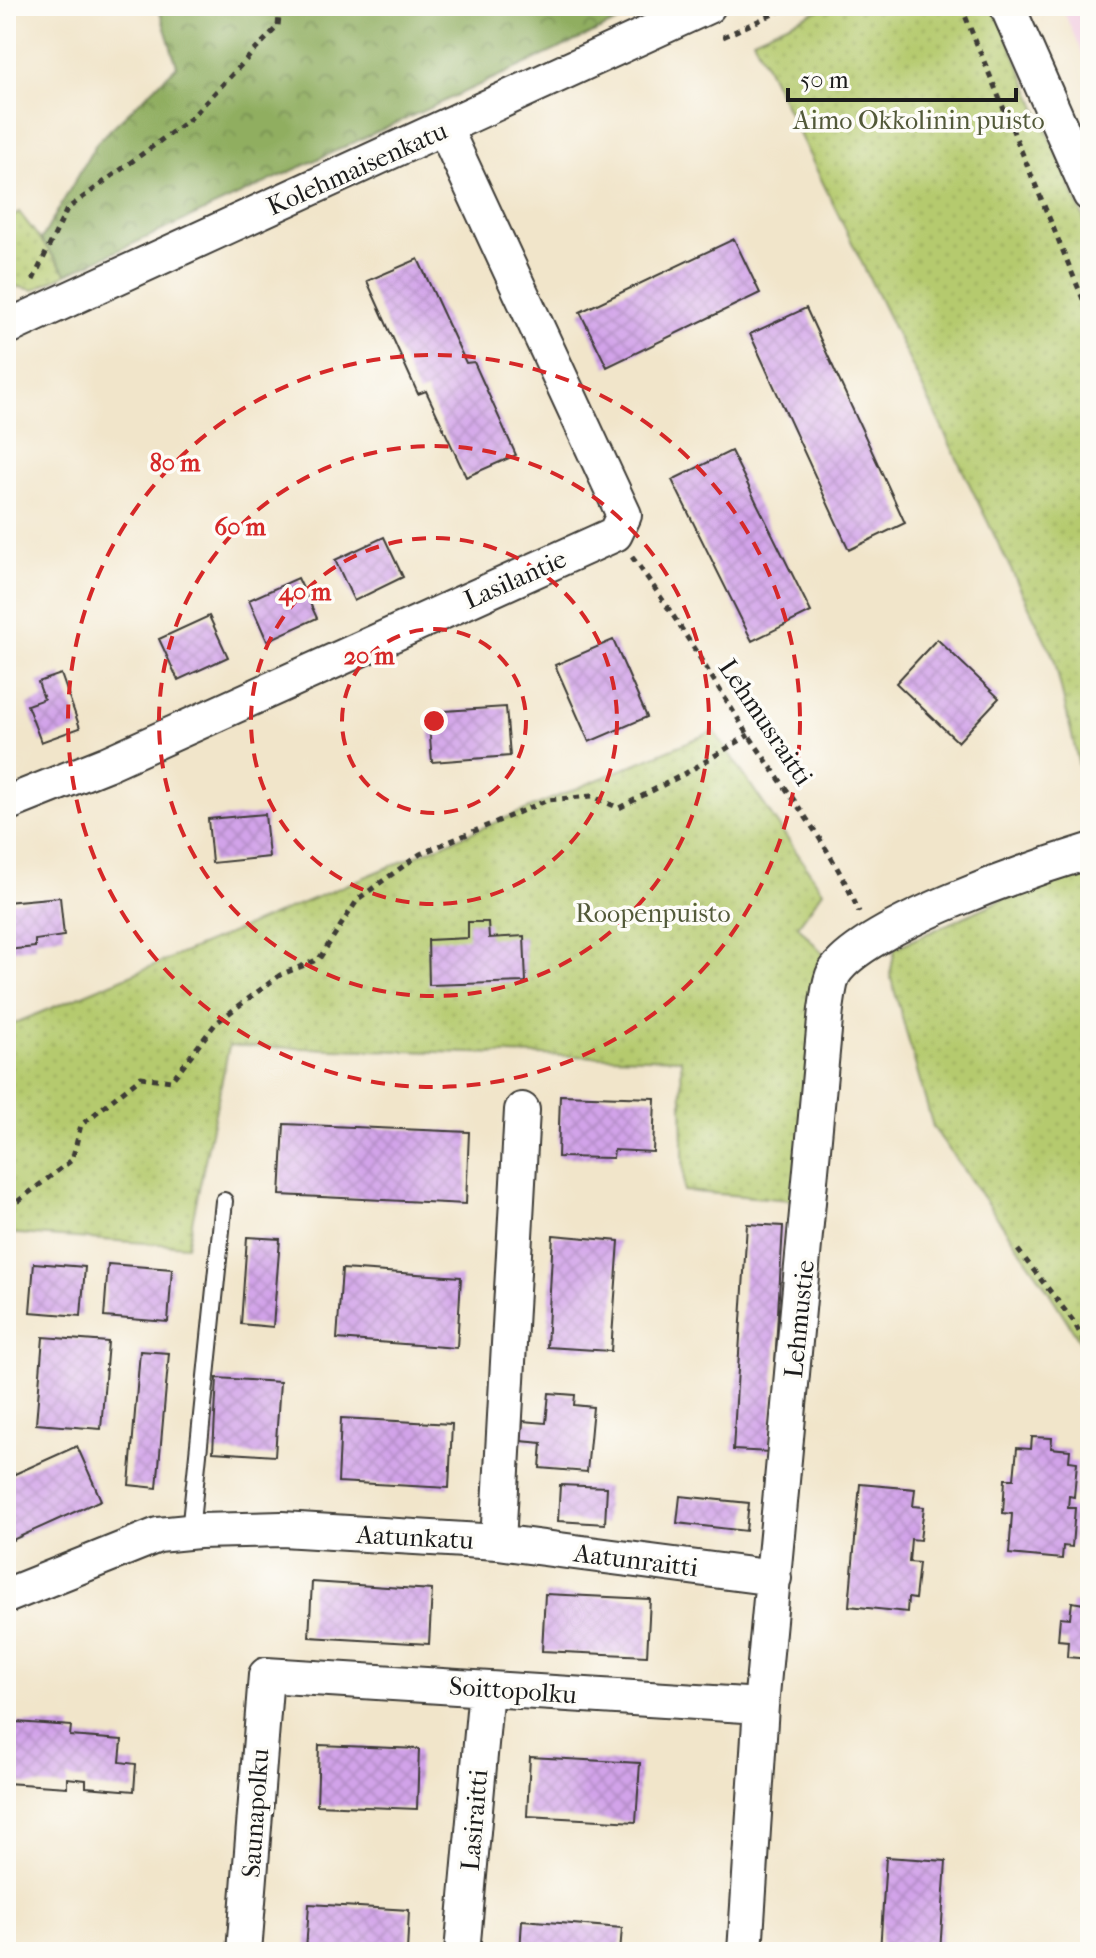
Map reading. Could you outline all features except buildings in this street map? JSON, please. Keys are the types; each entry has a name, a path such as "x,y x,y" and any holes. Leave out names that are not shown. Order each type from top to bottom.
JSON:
{"street":[{"name":"Kolehmaisenkatu","path":"9,326 708,6"},
{"path":"1007,6 1090,194"},
{"path":"445,129 624,515 615,534"},
{"name":"Lasilantie","path":"6,804 106,764 615,534"},
{"name":"Lehmustie","path":"745,1952 761,1706 826,1009 834,974 871,940 994,884 1090,851"},
{"name":"Aatunkatu","path":"6,1596 143,1540 190,1532 282,1529 498,1542 522,1110"},
{"name":"Aatunraitti","path":"498,1542 774,1578"},
{"name":"Soittopolku","path":"266,1675 761,1706"},
{"name":"Saunapolku","path":"244,1952 266,1675"},
{"name":"Lasiraitti","path":"462,1952 486,1689"}],"lane":[{"path":"190,1532 224,1201"}],"path":[{"path":"9,326 67,209 190,119 278,26 280,6"},
{"path":"961,6 1090,316"},
{"name":"Lehmusraitti","path":"615,534 815,830 847,884 871,940"},
{"path":"6,1202 18,1201 72,1160 81,1125 141,1077 171,1081 216,1023 280,975 319,959 358,899 420,854 548,800 592,796 619,808 749,735"},
{"path":"1018,1250 1074,1322 1090,1352"}],"shaded area":[{"path":"1061,6 1090,6 1090,71"}],"green space":[{"path":"158,6 652,6 67,274 41,240 97,142 177,66"},
{"name":"Aimo Okkolinin puisto","path":"828,6 994,6 1090,233 1090,813 1054,658 753,39"},
{"path":"19,212 67,274 34,290 14,286 6,276 6,223"},
{"name":"Roopenpuisto","path":"714,731 823,891 798,926 828,959 802,1201 684,1191 681,1059 229,1046 187,1246 6,1233 6,1027"},
{"path":"1090,864 1090,1357 1040,1278 933,1127 890,975 895,948 1068,870"}]}
